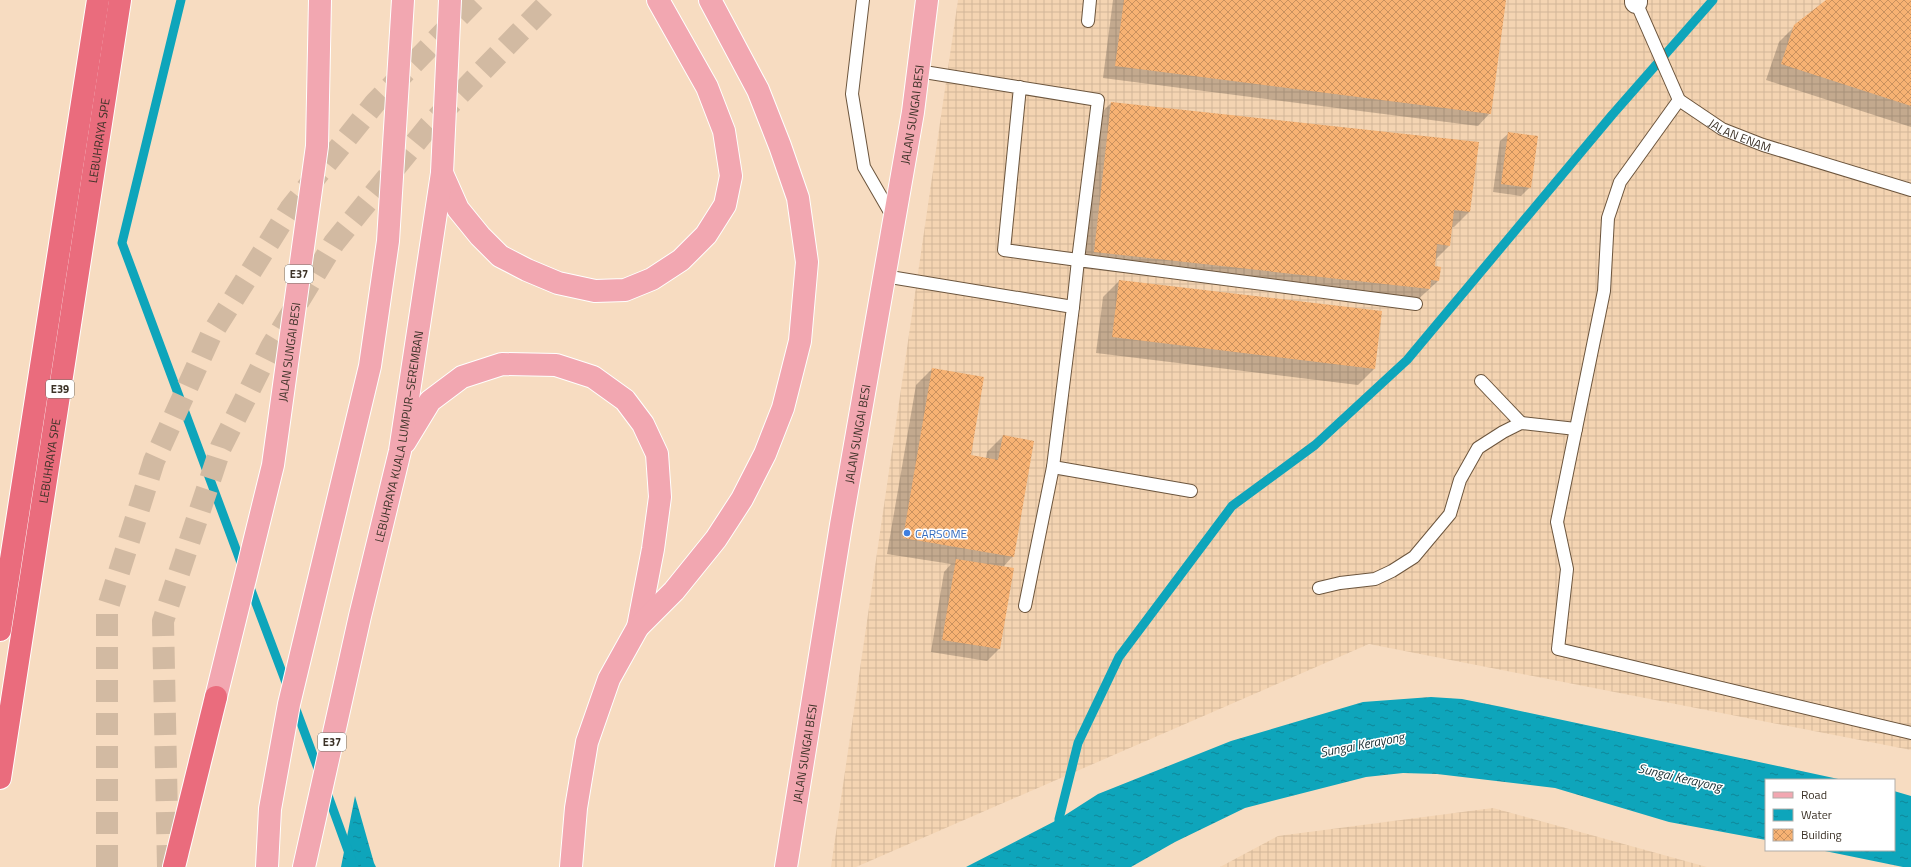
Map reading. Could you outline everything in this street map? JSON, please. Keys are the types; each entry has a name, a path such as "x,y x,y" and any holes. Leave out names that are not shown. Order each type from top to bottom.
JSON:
{"highway":[{"name":"LEBUHRAYA SPE","path":"0,630 98,0"},
{"name":"LEBUHRAYA SPE","path":"0,778 120,0"},
{"name":"E37","path":"174,867 216,697"}],"main road":[{"name":"JALAN SUNGAI BESI","path":"216,697 273,465 316,146 320,0"},
{"path":"268,867 270,809 289,704 370,366 388,242 402,0"},
{"name":"LEBUHRAYA KUALA LUMPUR–SEREMBAN","path":"304,867 360,616 400,451 442,173 450,0"},
{"path":"442,173 458,209 480,236 500,256 527,270 558,283 595,291 625,290 652,279 681,260 706,235 725,205 732,176 724,131 707,87 658,0"},
{"path":"571,867 576,808 587,742 609,679 638,627 674,591 716,539 742,500 765,454 783,408 800,341 807,262 798,198 758,90 710,0"},
{"name":"JALAN SUNGAI BESI","path":"786,867 839,533 913,112 927,0"},
{"path":"400,451 430,401 462,377 502,364 556,365 593,377 625,400 643,424 657,454 660,497 653,549 638,627"}],"lane":[{"path":"863,0 852,94 864,167 894,220"},
{"path":"1088,21 1090,0"},
{"path":"1636,1 1679,100 1620,182 1608,218 1604,291 1557,522 1567,569 1558,649 1911,734"},
{"path":"918,71 1098,100 1053,467 1025,606"},
{"path":"1020,87 1004,250 1416,304"},
{"name":"JALAN ENAM","path":"1679,100 1722,128 1763,145 1911,190"},
{"path":"884,276 1073,307"},
{"path":"1481,382 1521,423"},
{"path":"1319,588 1340,582 1375,579 1392,571 1414,557 1450,514 1460,480 1478,448 1502,432 1521,423 1576,429"},
{"path":"1053,467 1191,490"}],"shaded area":[{"path":"958,0 1911,0 1911,750 1369,644 856,867 831,867"},
{"path":"1493,808 1707,867 1220,867 1278,836"}],"water":[{"name":"Sungai Kerayong","path":"1431,697 1462,699 1838,779 1765,779 1765,840 1669,822 1555,788 1437,774 1403,773 1366,777 1245,808 1175,842 1131,867 966,867 1059,819 1098,794 1231,741 1363,702"},
{"path":"1895,791 1911,796 1911,867 1903,867 1825,851 1895,851"},
{"path":"355,796 374,863 376,867 341,867"}],"building":[{"path":"1124,0 1506,0 1491,114 1115,66"},
{"path":"1826,0 1911,0 1911,106 1781,64 1794,25"},
{"path":"1111,102 1479,142 1470,212 1454,210 1450,246 1437,244 1435,266 1441,267 1439,281 1431,280 1430,289 1094,252"},
{"path":"1508,132 1538,136 1531,188 1501,184"},
{"path":"1119,280 1382,311 1375,369 1112,337"},
{"path":"932,368 984,377 971,455 998,460 1003,435 1034,441 1014,557 903,538"},
{"path":"956,559 1014,568 1000,649 942,640"}],"waterway":[{"path":"181,0 122,243 243,568"},
{"path":"1059,830 1059,819 1078,743 1119,657 1232,506 1315,445 1407,360 1612,115 1713,0"},
{"path":"248,582 288,688"},
{"path":"294,704 320,774"},
{"path":"326,790 354,867"}],"tunnel":[{"path":"107,867 107,610 154,461 211,335 290,209 375,103 475,0"},
{"path":"168,867 163,621 221,447 271,347 334,243 429,126 551,0"}],"place":[{"name":"CARSOME","path":"907,533"}]}
